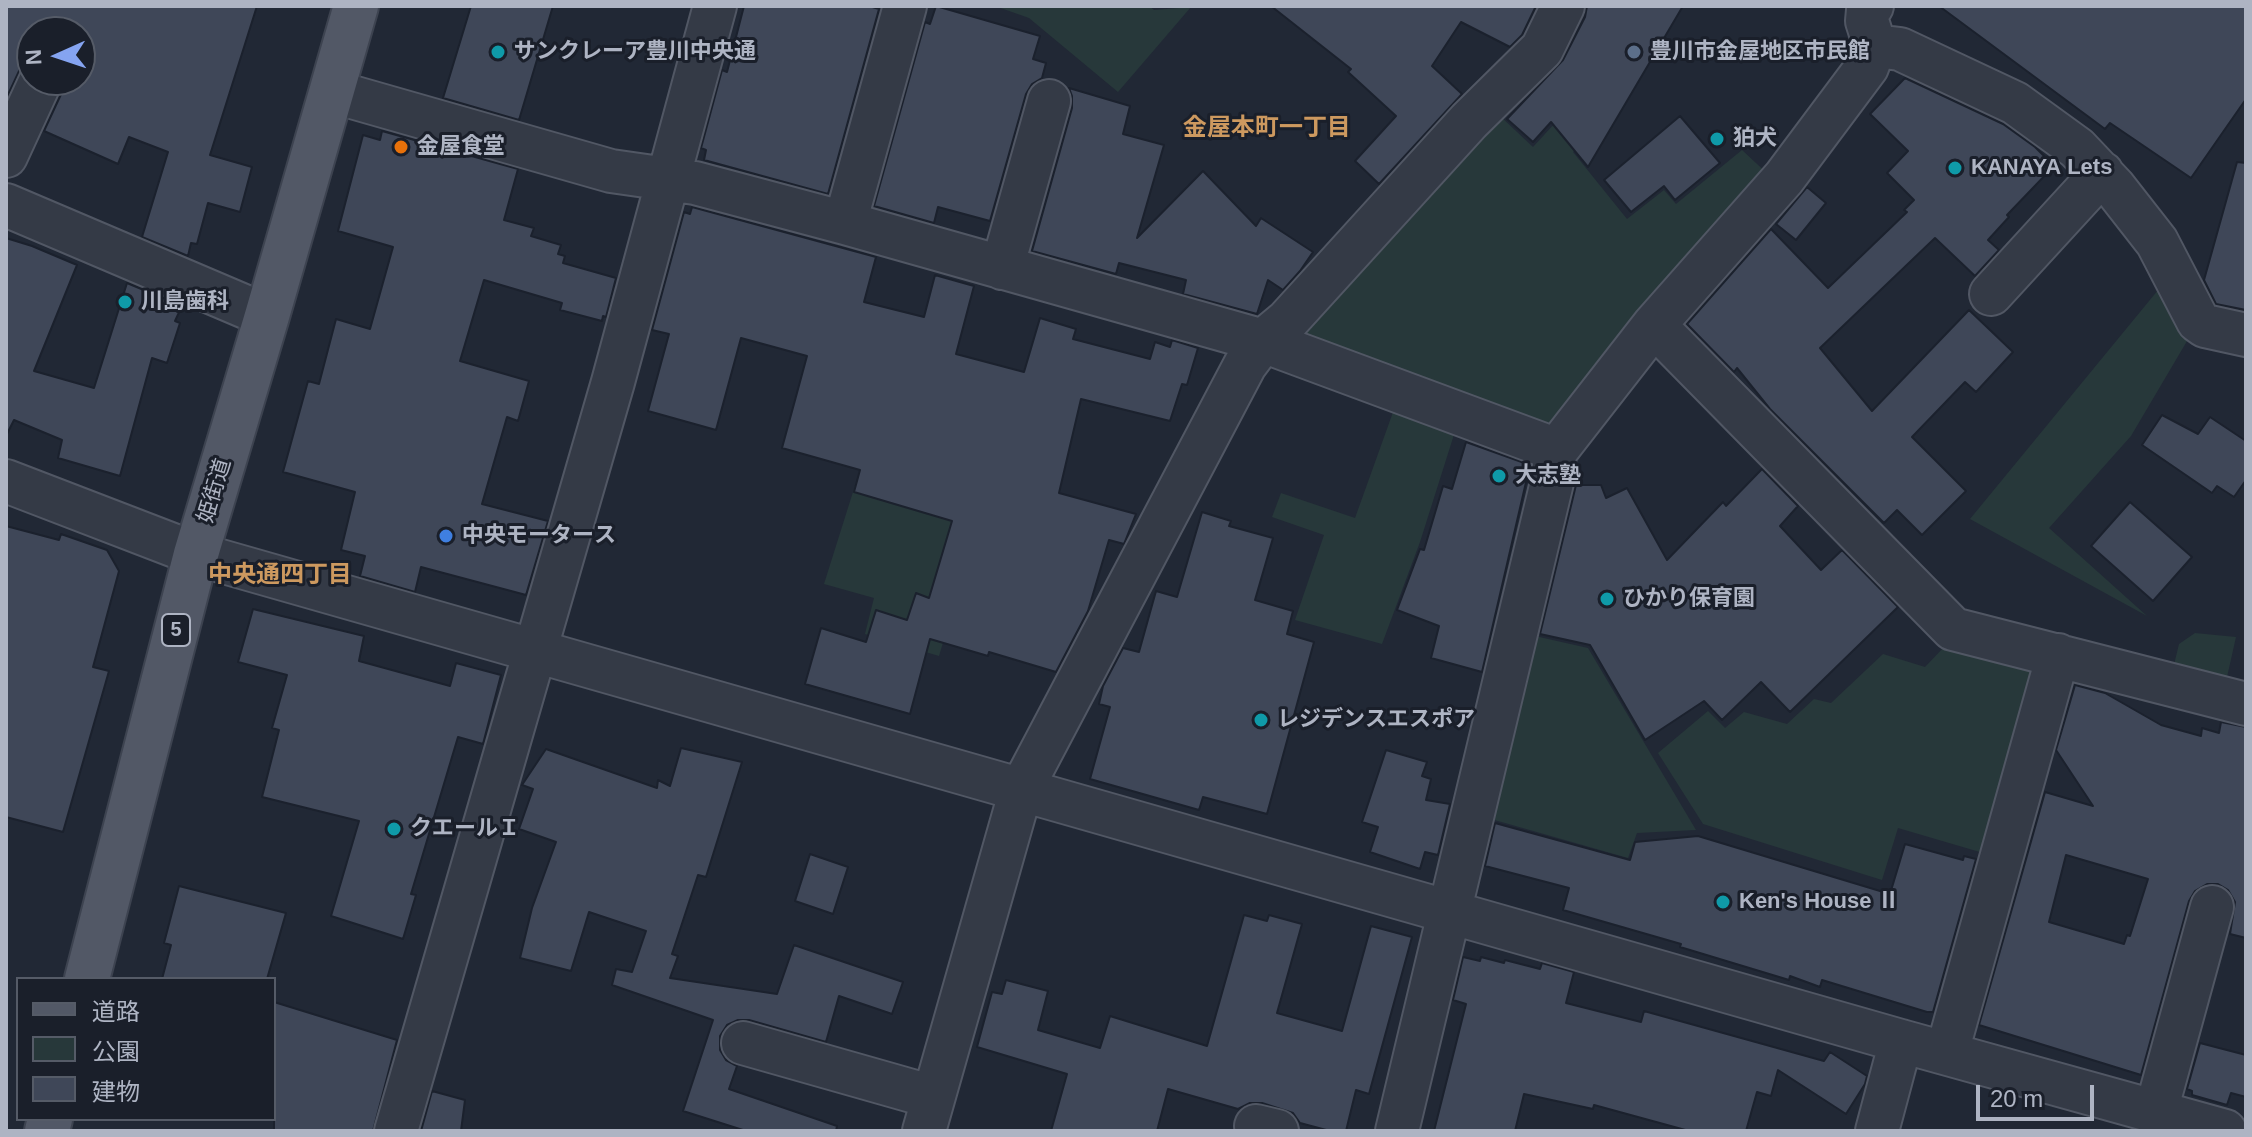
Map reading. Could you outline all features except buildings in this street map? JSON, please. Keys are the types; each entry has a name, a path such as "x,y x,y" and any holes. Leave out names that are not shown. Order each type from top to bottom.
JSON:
{"main road":[{"name":"姫街道","path":"88,977 196,554 356,6"}],"street":[{"path":"396,1131 536,650 715,6"},
{"path":"845,223 905,6"},
{"path":"743,1043 928,1114 1021,790 1245,365 1263,341 1287,321 1469,121 1542,49 1563,6"},
{"path":"1867,17 1900,49 2015,103 2077,148 2102,173 2157,242 2198,321 2205,326 2246,335"},
{"path":"1397,1131 1553,478 1555,452 1654,325 1784,178 1867,67 1867,17"},
{"path":"331,91 611,171 695,183 845,223 1263,341 1541,444 1555,452"},
{"path":"6,156 34,96"},
{"path":"1002,268 1049,101"},
{"path":"1991,294 2102,173"},
{"path":"6,205 267,316"},
{"path":"1654,325 1953,629 2246,704"},
{"path":"6,481 196,554 2225,1131"},
{"path":"1947,1052 2058,655"},
{"path":"2156,1111 2212,907"},
{"path":"1877,1131 1901,1041"}],"green space":[{"path":"995,6 1149,6 1154,10 1191,7 1118,92 1029,18"},
{"path":"1578,98 1605,124 1573,152 1627,219 1664,190 1676,204 1742,150 1771,177 1548,430 1298,345 1296,325 1499,115 1533,147"},
{"path":"2163,284 2190,336 2131,436 2049,528 2147,616 1970,519"},
{"path":"1397,401 1458,422 1420,542 1382,644 1295,620 1324,535 1272,517 1281,493 1355,518"},
{"path":"858,476 982,512 939,656 865,634 874,598 824,584"},
{"path":"2195,633 2236,637 2225,686 2172,673 2179,644"},
{"path":"1526,634 1588,648 1696,830 1637,833 1628,858 1484,817"},
{"path":"1946,645 2033,666 1990,855 1898,828 1882,880 1703,824 1658,753 1708,711 1725,728 1744,712 1787,724 1814,699 1831,703 1883,654 1925,667"}],"place":[{"name":"サンクレーア豊川中央通","path":"498,52"},
{"name":"豊川市金屋地区市民館","path":"1634,52"},
{"name":"狛犬","path":"1717,139"},
{"name":"金屋食堂","path":"401,147"},
{"name":"KANAYA Lets","path":"1955,168"},
{"name":"川島歯科","path":"125,302"},
{"name":"大志塾","path":"1499,476"},
{"name":"中央モータース","path":"446,536"},
{"name":"ひかり保育園","path":"1607,599"},
{"name":"レジデンスエスポア","path":"1261,720"},
{"name":"クエールＩ","path":"394,829"},
{"name":"Ken's House Ⅱ","path":"1723,902"}],"district":[{"name":"金屋本町一丁目","path":"1267,128"},
{"name":"中央通四丁目","path":"280,575"}]}
